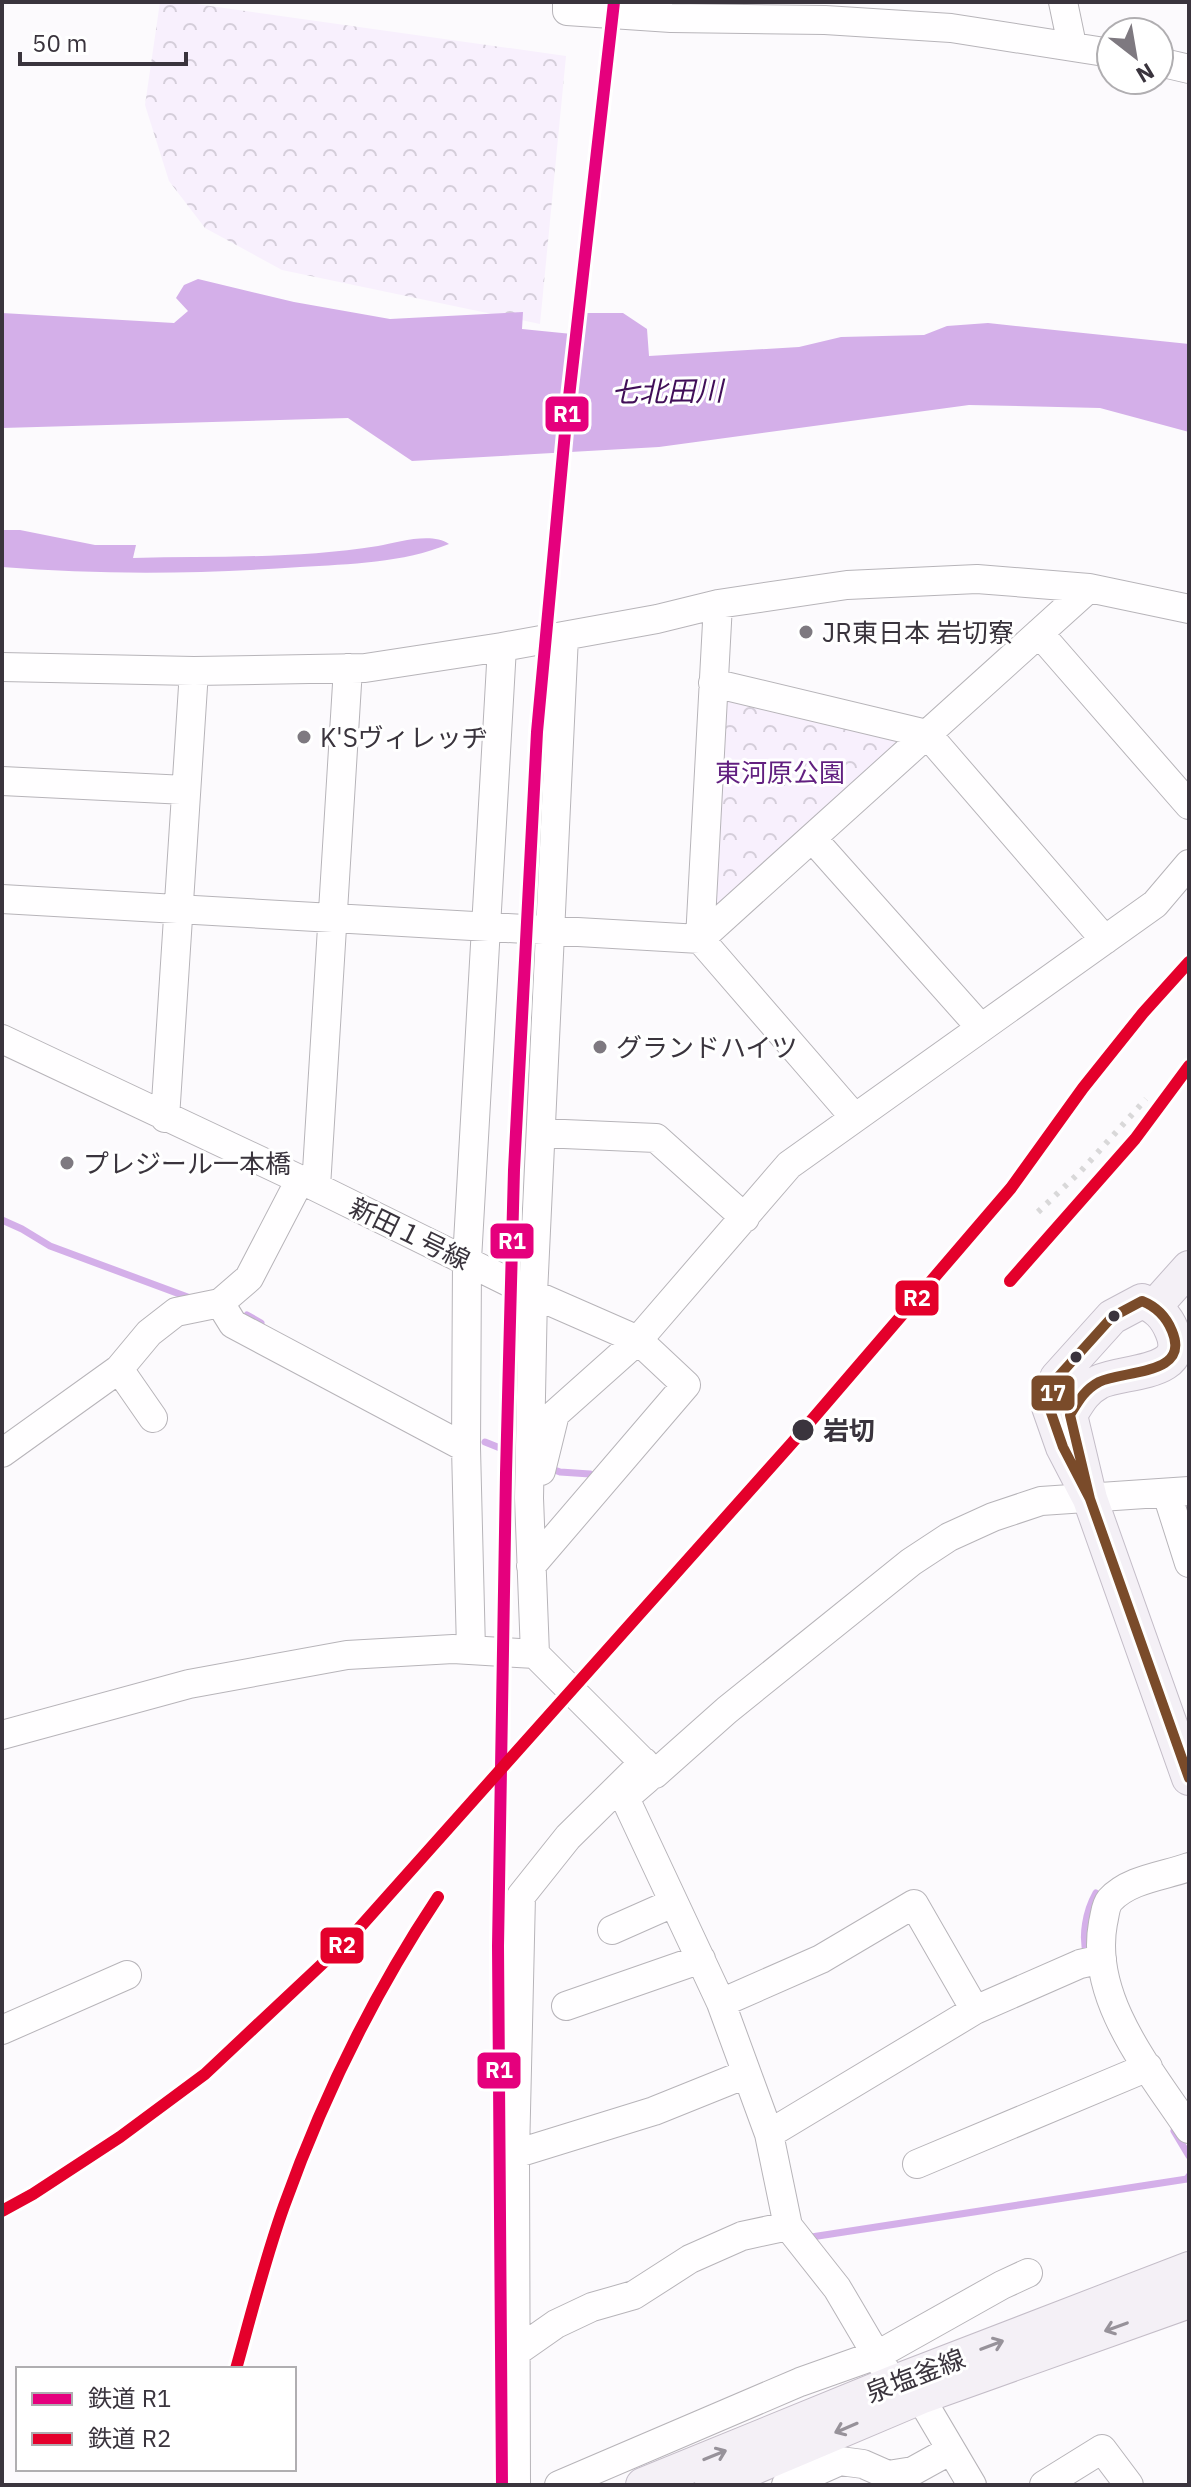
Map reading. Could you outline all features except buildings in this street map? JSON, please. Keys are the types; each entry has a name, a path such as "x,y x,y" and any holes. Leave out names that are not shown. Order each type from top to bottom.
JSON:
{"main road":[{"path":"1155,1306 1189,1268"},
{"path":"1090,1499 1070,1415 1085,1391 1101,1381 1158,1367 1174,1354 1177,1341 1168,1322 1155,1306 1142,1301 1112,1317 1057,1378 1049,1407 1063,1447 1090,1499 1183,1738 1189,1778"},
{"name":"泉塩釜線","path":"643,2485 897,2378 1189,2269"},
{"name":"泉塩釜線","path":"712,2485 897,2378 1189,2301"}],"street":[{"path":"567,2 567,11 680,10 951,28 1095,50"},
{"path":"1063,2 1072,45"},
{"path":"2,667 194,671 348,668 502,647 657,619 718,604 847,585 977,579 1089,588 1189,609"},
{"path":"2,899 700,939 1089,588"},
{"path":"718,604 700,939 855,1118"},
{"path":"1039,633 1189,805"},
{"path":"535,1654 529,1498 533,1294 564,636"},
{"path":"471,1650 466,1448 467,1260 502,647"},
{"path":"2,1453 119,1369 149,1333 176,1312 220,1303 249,1278 308,1183 331,918 348,668"},
{"path":"165,1118 194,671"},
{"path":"713,683 927,734 1105,940"},
{"path":"2,781 186,790"},
{"path":"812,838 981,1028"},
{"path":"529,1498 538,1485 555,1414 638,1340 789,1165 1155,904 1189,864"},
{"name":"新田１号線","path":"2,1039 308,1183 533,1294 638,1340 686,1385 531,1566"},
{"path":"541,1133 656,1138 745,1218"},
{"path":"220,1303 233,1324 466,1448"},
{"path":"119,1369 153,1418"},
{"path":"516,2485 515,2154 521,1896 568,1837 649,1768 727,1710 899,1572 949,1537 993,1517 1041,1501 1178,1493 1189,1563"},
{"path":"2,1735 189,1684 347,1655 471,1650 535,1654 649,1768"},
{"path":"649,1768 625,1798 721,2003 769,2134 788,2226 837,2288 897,2378 951,2450 972,2485"},
{"path":"1189,1867 1123,1888 1107,1902 1092,1961 1109,1991 1139,2072 1189,2129"},
{"path":"612,1930 673,1903"},
{"path":"721,2003 821,1959 914,1904 975,2010"},
{"path":"566,2006 701,1959"},
{"path":"769,2134 975,2010 1092,1961"},
{"path":"2,2030 127,1975"},
{"path":"917,2164 1139,2072"},
{"path":"515,2154 654,2111 746,2074"},
{"path":"516,2352 556,2324 592,2307 634,2295 690,2259 742,2236 788,2226"},
{"path":"559,2485 800,2382 897,2378 1002,2285 1028,2273"},
{"path":"1044,2485 1102,2449 1129,2485"},
{"path":"786,2485 840,2461 863,2464 888,2475 913,2471 951,2450"}],"green space":[{"path":"160,2 182,2 566,56 540,324 282,270 205,228 169,181 145,105"},
{"name":"東河原公園","path":"724,700 895,732 899,747 720,907 711,901"}],"water":[{"name":"七北田川","path":"198,279 294,302 390,319 523,312 522,329 582,335 585,313 623,313 647,329 649,356 799,347 841,337 924,335 947,326 988,323 1189,344 1189,432 1100,408 969,405 659,447 412,461 348,418 2,428 2,313 174,323 188,311 176,298 184,285"},
{"path":"2,530 20,530 95,545 136,545 133,558 317,553 424,538 449,544 395,559 357,563 188,572 76,571 2,567"}],"waterway":[{"path":"2,1220 50,1246 193,1299"},
{"path":"247,1315 261,1323"},
{"path":"485,1442 510,1452"},
{"path":"549,1468 590,1474"},
{"path":"1087,1956 1084,1940 1086,1924 1096,1893"},
{"path":"1174,2131 1189,2156"},
{"path":"805,2238 1187,2179 1189,2176"}],"railway":[{"path":"1038,1212 1081,1171 1146,1099"}],"rail line":[{"name":"R1","path":"502,2485 498,1946 514,1170 537,732 565,432 614,2"},
{"name":"R2","path":"2,2211 120,2137 205,2074 353,1935 792,1443 957,1251 1011,1188 1083,1088 1143,1013 1189,962"},
{"name":"R2","path":"1010,1281 1135,1139 1189,1066"},
{"name":"R2","path":"237,2367 277,2226 316,2125 371,2008 438,1897"}],"transit line":[{"name":"17","path":"1090,1499 1070,1415 1094,1385 1164,1364 1172,1356 1175,1346 1164,1316 1142,1301 1112,1317 1057,1378 1049,1407 1063,1447 1090,1499 1189,1778"}],"place":[{"name":"JR東日本 岩切寮","path":"806,632"},
{"name":"K'Sヴィレッヂ","path":"304,737"},
{"name":"グランドハイツ","path":"600,1047"},
{"name":"プレジール一本橋","path":"67,1163"},
{"name":"岩切","path":"803,1430"}]}
